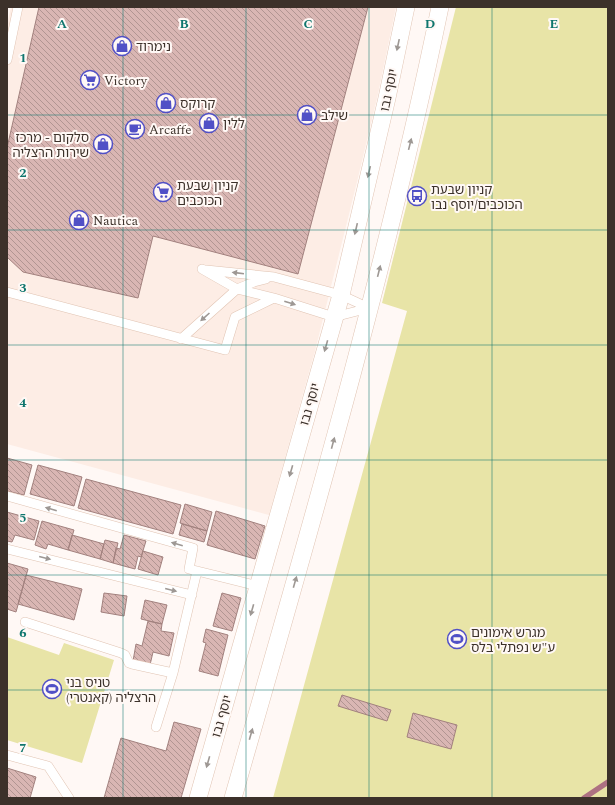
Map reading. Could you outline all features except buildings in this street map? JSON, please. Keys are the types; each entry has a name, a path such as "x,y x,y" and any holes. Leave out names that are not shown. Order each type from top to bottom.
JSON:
{"street":[{"name":"יוסף נבו","path":"198,798 341,296 387,98 406,7"},
{"path":"232,798 322,486 369,308 420,105 440,7"}],"lane":[{"path":"7,60 18,7"},
{"path":"202,269 274,278 341,296 369,308 334,317 274,298 237,289 202,269"},
{"path":"181,339 237,289 254,282 274,278"},
{"path":"7,292 226,350 235,317 274,298"},
{"path":"7,496 194,548 192,595 173,673 156,728"},
{"path":"7,549 192,595"},
{"path":"193,570 258,586"},
{"path":"25,622 121,652 125,655 129,663 173,673"},
{"path":"7,755 48,766 69,798"}],"shaded area":[{"path":"11,7 396,7 378,94 315,351 269,515 7,444 7,24"},
{"path":"456,7 608,7 608,798 273,798 407,311 382,303"},
{"name":"טניס בני הרצליה (קאנטרי)","path":"7,637 59,655 64,643 114,660 82,763 7,740"}],"waterway":[{"path":"584,798 608,782"}],"place":[{"name":"נימרוד","path":"122,46"},
{"name":"Victory","path":"90,80"},
{"name":"קרוקס","path":"166,103"},
{"name":"שילב","path":"307,115"},
{"name":"ללין","path":"209,123"},
{"name":"Arcaffe","path":"135,129"},
{"name":"סלקום - מרכז שירות הרצליה","path":"103,144"},
{"name":"קניון שבעת הכוכבים","path":"163,192"},
{"name":"קניון שבעת הכוכבים/יוסף נבו","path":"417,196"},
{"name":"Nautica","path":"79,220"},
{"name":"מגרש אימונים ע\"ש נפתלי בלס","path":"457,639"},
{"name":"טניס בני הרצליה (קאנטרי)","path":"52,689"}]}
